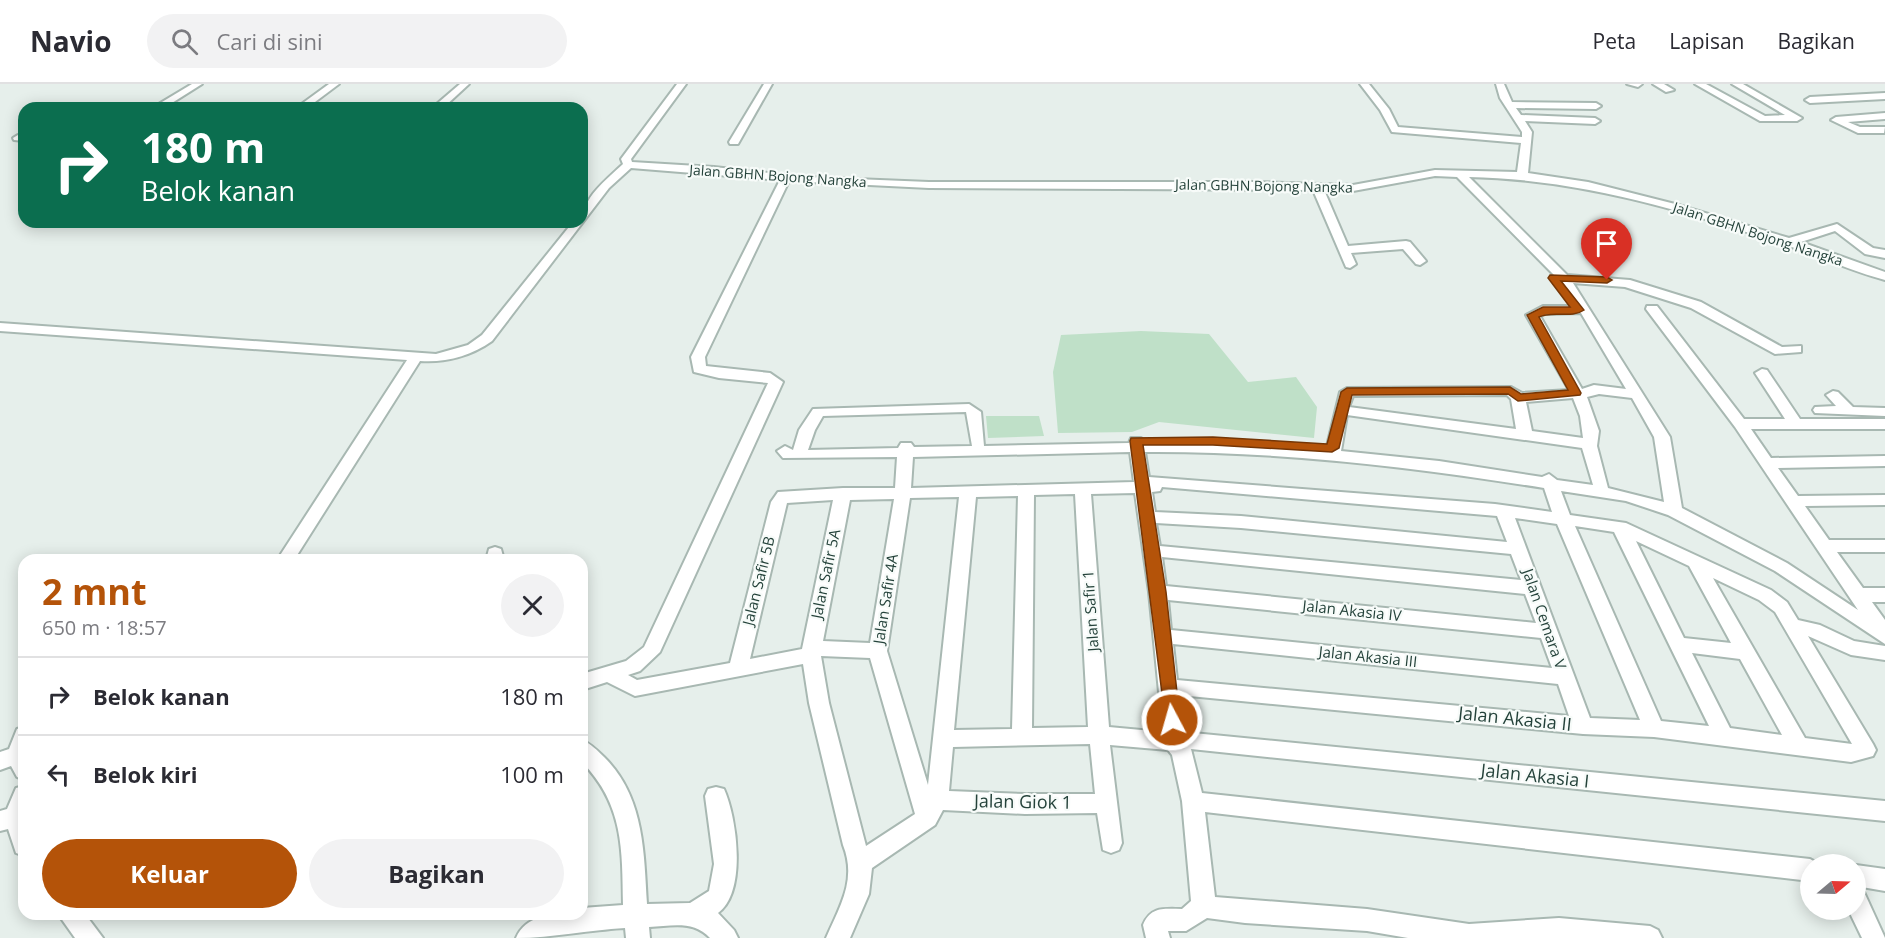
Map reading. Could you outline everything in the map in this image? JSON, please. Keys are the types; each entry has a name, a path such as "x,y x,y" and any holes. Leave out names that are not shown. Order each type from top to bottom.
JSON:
{"street":[{"path":"167,102 198,84"},
{"path":"310,102 335,84"},
{"path":"444,102 465,84"},
{"path":"588,210 605,186 627,165 626,159 682,84"},
{"path":"734,142 768,84"},
{"path":"1364,84 1384,109 1395,130 1526,140"},
{"path":"1500,84 1509,105 1520,118 1527,132 1522,175"},
{"path":"1631,84 1638,84"},
{"path":"1657,84 1669,90"},
{"path":"1699,84 1763,119 1797,118 1736,84"},
{"path":"1876,84 1885,88"},
{"path":"1810,100 1885,96"},
{"path":"1704,97 1720,97"},
{"path":"1509,105 1596,106"},
{"path":"1884,130 1857,130 1836,120 1885,116"},
{"path":"1859,117 1884,130"},
{"path":"1520,118 1595,121"},
{"name":"Jalan GBHN Bojong Nangka","path":"627,165 714,170 806,180 929,185 1362,188 1412,176 1453,172 1522,175 1616,192 1789,242 1885,276"},
{"path":"1453,172 1530,242 1586,310 1630,395"},
{"path":"588,681 633,666 651,652 776,382 770,377 719,374 699,369 698,357 784,182"},
{"path":"1318,188 1350,264"},
{"path":"1789,242 1837,227 1869,251"},
{"path":"0,327 415,358 456,354 472,348 487,338 574,228"},
{"path":"1343,250 1406,245 1420,261"},
{"path":"1832,257 1869,251 1885,254"},
{"path":"1558,278 1630,395 1662,437 1669,506"},
{"path":"1558,278 1626,283 1696,305 1780,351 1796,349"},
{"path":"1652,309 1740,424 1823,546 1860,595 1881,631"},
{"path":"1578,310 1543,310 1533,315 1575,393 1585,405 1593,438 1589,445 1601,486"},
{"path":"0,341 19,328"},
{"path":"289,554 415,358"},
{"path":"1762,373 1795,424"},
{"path":"1333,451 1347,392 1510,391 1518,398 1524,436"},
{"path":"1518,398 1593,392 1599,396 1630,395"},
{"path":"1833,395 1849,411"},
{"path":"978,444 974,412 969,408 818,412 807,430 800,452 1142,444"},
{"path":"1341,410 1589,445"},
{"path":"1820,410 1849,411 1883,417"},
{"path":"1740,424 1795,424 1883,417"},
{"path":"906,449 978,444 1142,444 1333,451 1601,486 1669,506 1780,567 1881,631"},
{"path":"1142,444 1150,485 1180,744 1193,801 1203,895 1202,906 1188,920 1178,922 1159,920 1155,925 1158,938"},
{"name":"Jalan Safir 4A","path":"906,449 903,492 878,651 932,809"},
{"path":"1766,463 1885,461"},
{"path":"1550,481 1669,506"},
{"path":"1550,481 1563,519 1654,729"},
{"path":"843,493 1150,485 1504,511 1563,519 1620,528 1771,599 1781,607 1792,626 1813,630 1851,648 1885,653"},
{"name":"Jalan Safir 1","path":"1083,488 1099,735"},
{"path":"861,862 932,809 945,739 968,490"},
{"path":"1022,737 1026,490"},
{"name":"Jalan Safir 5B","path":"738,669 779,502 784,496 843,493"},
{"name":"Jalan Safir 5A","path":"811,652 843,493"},
{"path":"1793,501 1885,500"},
{"name":"Jalan Cemara V","path":"1504,511 1534,588 1546,631 1583,726"},
{"path":"1153,518 1241,522 1520,549"},
{"path":"1153,518 1162,551 1163,592 1172,637 1178,687 1180,744"},
{"path":"1620,528 1724,736"},
{"path":"1823,546 1885,546"},
{"path":"1162,551 1534,588"},
{"path":"1695,562 1799,746"},
{"name":"Jalan Akasia IV","path":"1163,592 1546,631"},
{"path":"1860,595 1885,595"},
{"name":"Jalan Akasia II","path":"1178,687 1583,726 1654,729 1851,753 1863,752 1865,746 1792,626"},
{"name":"Jalan Akasia III","path":"1172,637 1563,677"},
{"path":"1678,644 1746,652"},
{"path":"611,675 635,688 738,669 811,652 878,651"},
{"path":"811,652 819,703 854,845 861,862 858,894 838,938"},
{"path":"1099,735 1112,843"},
{"name":"Jalan Akasia I","path":"945,739 1099,735 1885,812"},
{"path":"588,754 602,766 624,801 630,824 637,927"},
{"path":"528,938 537,929 560,922 637,927 693,914 717,899 723,883 726,856 716,796"},
{"path":"1193,801 1800,869"},
{"name":"Jalan Giok 1","path":"932,809 1025,804 1108,803"},
{"path":"18,804 8,819 18,836"},
{"path":"1866,877 1885,880"},
{"path":"1202,906 1226,910 1367,920 1468,936 1559,930 1650,938"},
{"path":"693,914 710,921 726,938"},
{"path":"76,920 92,938"},
{"path":"1866,920 1875,938"}],"green space":[{"path":"1141,331 1209,334 1248,382 1296,377 1317,407 1314,438 1159,422 1132,432 1058,433 1053,372 1061,335"},
{"path":"986,416 1039,416 1044,436 988,438"}],"route":[{"path":"1172,720 1158,592 1136,441 1213,441 1332,448 1347,392 1510,391 1518,398 1575,393 1533,315 1543,310 1578,310 1553,278 1607,280"}]}
